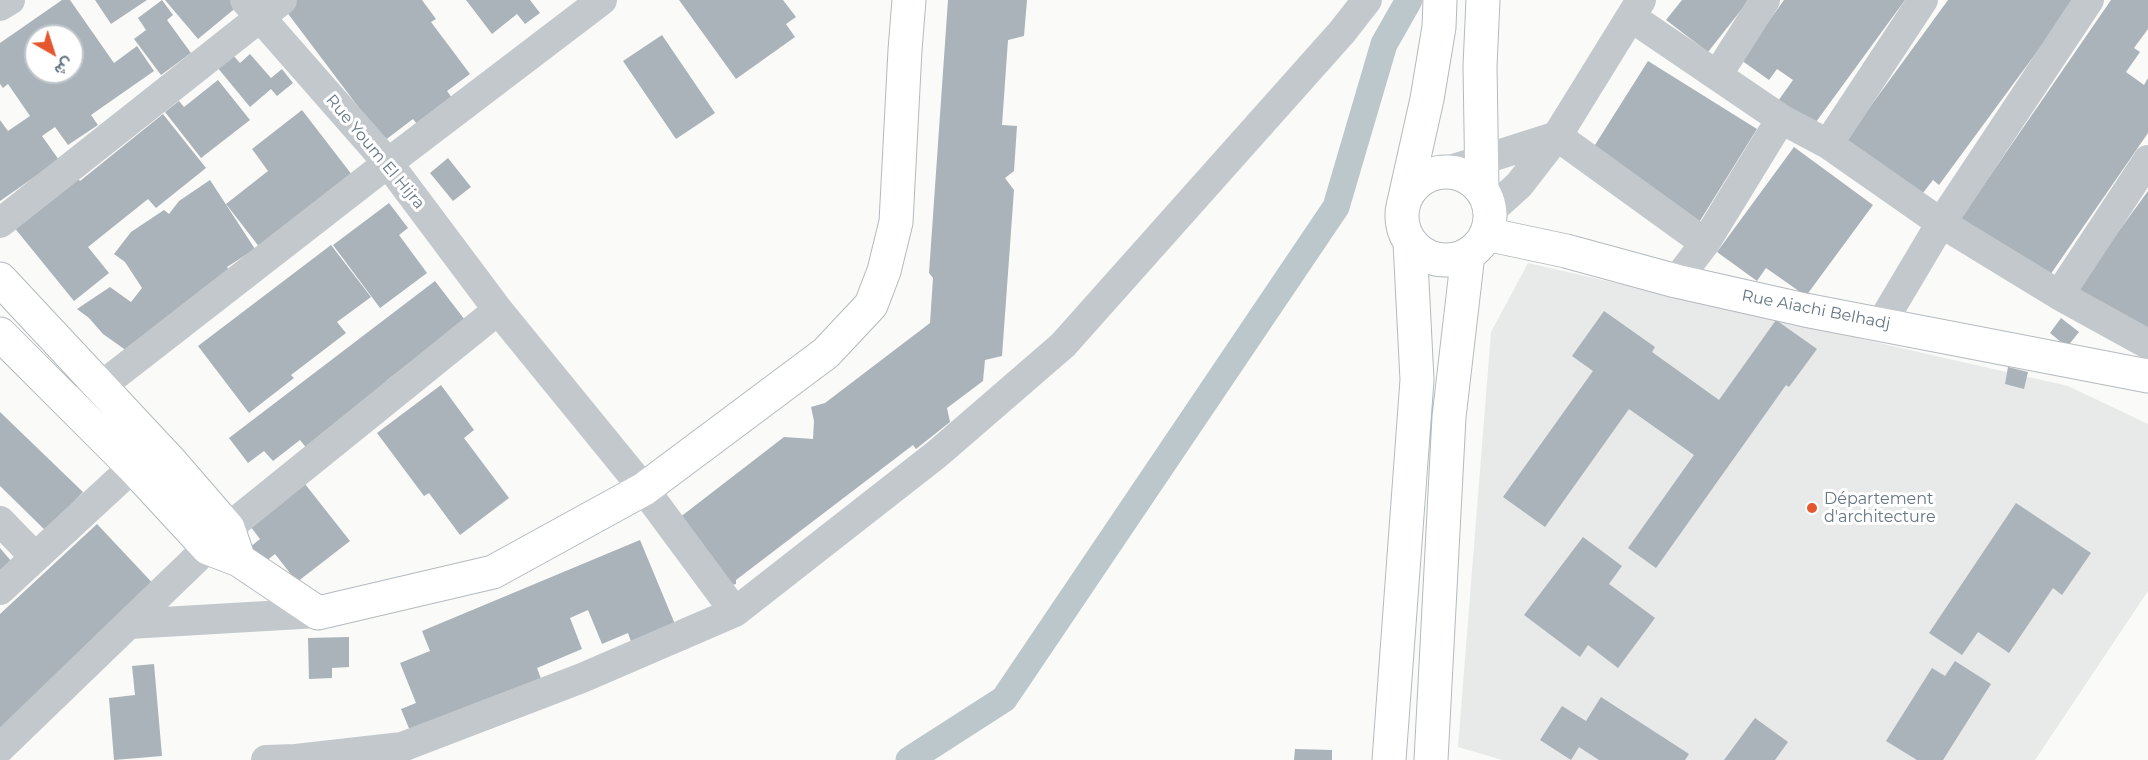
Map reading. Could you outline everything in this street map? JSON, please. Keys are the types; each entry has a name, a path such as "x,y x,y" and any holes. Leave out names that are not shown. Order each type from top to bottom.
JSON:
{"street":[{"path":"0,6 10,0"},
{"path":"74,408 100,385 602,0"},
{"path":"129,624 318,613 493,572 644,489 826,353 871,305 884,271 896,222 904,50 909,0"},
{"path":"266,760 296,759 402,747 582,678 735,612 938,454 1063,345 1342,32 1367,0"},
{"path":"1389,760 1417,380 1410,242 1401,217 1439,27 1440,0"},
{"path":"1431,760 1449,417 1481,223 1480,66 1483,0"},
{"path":"1718,74 1765,0"},
{"path":"1828,144 1923,0"},
{"path":"1881,324 1941,223 2089,0"},
{"path":"0,224 262,6"},
{"name":"Rue Youm El Hijra","path":"262,6 388,163 498,310 644,489 735,612"},
{"path":"1410,242 1425,254 1443,260 1456,259 1481,223 1519,185 1557,136 1636,8 1718,74 1781,119 1828,144 1941,223 2059,295 2148,344"},
{"path":"1676,280 1705,243 1781,119"},
{"path":"1403,204 1409,192 1418,182 1430,175 1557,136"},
{"path":"1557,136 1705,243"},
{"path":"2059,295 2148,160"},
{"path":"1444,172 1459,174 1472,180 1481,223"},
{"name":"Rue Aiachi Belhadj","path":"1481,223 1566,251 1805,310 2148,376"},
{"path":"0,279 170,461 218,538"},
{"path":"0,748 218,538 498,310"},
{"path":"0,334 133,467 218,538 239,560 318,613"},
{"path":"0,590 133,467"},
{"path":"0,521 35,557"}],"shaded area":[{"name":"Département d'architecture","path":"1528,263 2068,386 2148,424 2148,591 2035,760 1502,760 1458,747 1491,332"}],"building":[{"path":"62,0 70,0 114,63 137,46 154,71 91,115 98,125 68,145 55,127 42,136 59,160 0,201 0,120 8,131 30,116 8,84 3,88 0,84 0,43 24,26 24,84 84,84 84,24 27,24"},
{"path":"95,0 147,0 111,24"},
{"path":"162,0 173,15 167,20 191,53 161,75 134,39 146,30 138,18"},
{"path":"165,0 233,0 238,6 198,39"},
{"path":"293,0 422,0 436,19 431,22 470,74 447,91 456,103 421,129 413,119 384,141 283,7"},
{"path":"466,0 530,0 540,13 525,24 517,14 492,34"},
{"path":"679,0 783,0 796,17 786,24 795,37 736,79"},
{"path":"948,0 1027,0 1024,36 1008,40 1002,125 1017,126 1014,171 1005,178 1014,190 1002,356 985,360 983,381 947,408 950,422 916,449 913,445 736,580 736,584 727,586 698,549 699,538 688,546 679,518 784,437 813,439 814,421 811,407 825,403 930,323 933,278 929,273"},
{"path":"1682,0 1749,0 1708,52 1666,20"},
{"path":"1784,0 1905,0 1813,126 1778,101 1793,80 1777,69 1769,80 1741,60"},
{"path":"1948,0 2075,0 1939,185 1933,180 1919,198 1843,144"},
{"path":"2111,0 2148,0 2148,29 2134,48 2140,52 2126,72 2144,85 2148,78 2148,133 2048,278 1961,218"},
{"path":"662,35 715,113 676,139 623,61"},
{"path":"232,54 240,63 250,54 271,78 282,69 293,83 277,96 271,89 250,107 217,67"},
{"path":"1648,61 1757,129 1698,224 1588,156"},
{"path":"218,80 250,120 201,158 165,112 179,101 184,107"},
{"path":"302,110 359,184 264,253 226,204 268,171 252,149"},
{"path":"163,114 206,168 156,208 148,199 88,247 109,273 74,301 13,226 76,176 80,181"},
{"path":"1794,147 1873,205 1806,296 1766,268 1757,281 1717,252"},
{"path":"448,158 471,187 453,201 430,173"},
{"path":"210,180 255,249 227,267 234,277 127,351 103,334 89,318 77,309 110,287 131,302 142,288 125,262 114,254 131,232 164,210 169,214 179,201"},
{"path":"2148,191 2148,340 2073,294"},
{"path":"389,203 408,228 399,235 427,273 380,308 333,245"},
{"path":"331,245 371,297 337,322 346,333 291,375 294,378 249,413 198,346"},
{"path":"435,281 465,320 386,381 388,384 308,450 300,440 273,461 264,451 248,463 229,438"},
{"path":"1604,311 1655,347 1652,352 1719,400 1776,320 1817,349 1789,387 1786,385 1656,568 1628,548 1694,455 1629,409 1545,527 1503,497 1593,371 1572,356"},
{"path":"2061,318 2079,332 2067,347 2050,333"},
{"path":"2008,367 2028,372 2024,389 2005,384"},
{"path":"441,385 474,430 464,438 509,498 460,535 429,493 424,496 377,433"},
{"path":"0,412 83,492 46,531 0,486"},
{"path":"305,484 350,541 297,582 275,554 261,565 249,548 260,539 250,526"},
{"path":"2016,503 2091,553 2062,595 2053,588 2009,653 1978,632 1962,655 1929,633"},
{"path":"97,524 160,591 0,739 0,614"},
{"path":"1583,537 1622,566 1609,584 1655,618 1618,668 1588,645 1580,657 1524,615"},
{"path":"640,540 677,629 633,647 628,633 602,644 588,610 570,618 582,649 537,668 543,684 413,738 401,709 416,703 400,663 430,651 422,631"},
{"path":"0,548 12,562 0,572"},
{"path":"349,637 349,667 332,668 332,678 309,679 308,638"},
{"path":"1955,661 1991,684 1943,760 1917,760 1886,741 1932,668 1945,676"},
{"path":"154,664 162,756 114,760 109,698 135,695 132,666"},
{"path":"1601,697 1689,754 1685,760 1599,760 1579,747 1571,760 1540,740 1562,706 1586,721"},
{"path":"1755,718 1788,742 1775,760 1724,760"},
{"path":"1295,749 1332,750 1332,760 1294,760"}],"waterway":[{"path":"909,760 1004,699 1336,207 1384,44 1409,0"}],"place":[{"name":"Département d'architecture","path":"1812,508"}]}
